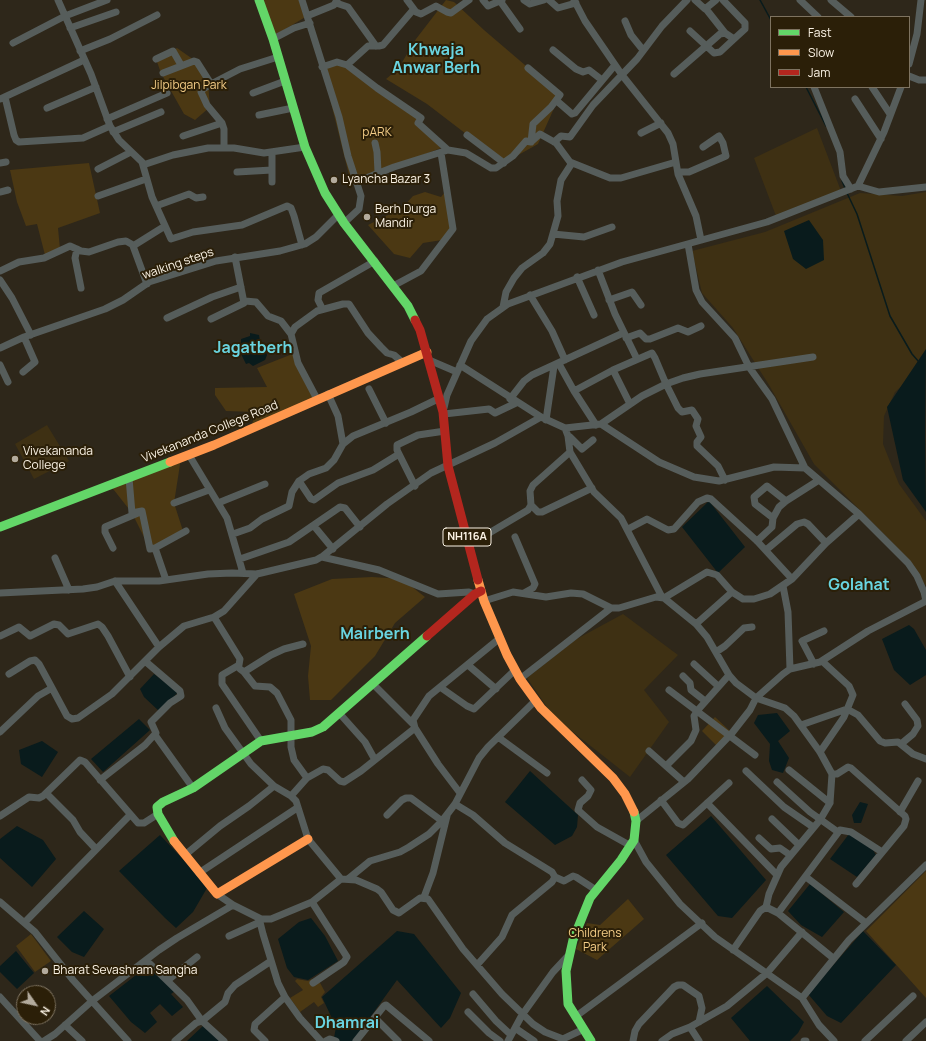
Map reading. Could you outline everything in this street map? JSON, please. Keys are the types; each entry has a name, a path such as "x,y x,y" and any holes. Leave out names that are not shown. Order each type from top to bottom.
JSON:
{"main road":[{"name":"NH116A","path":"258,0 273,40 305,147 325,193 338,215 375,261 413,315 428,356 444,413 448,466 469,545 480,595 515,670 535,701 556,724 613,778 630,803 636,821 632,843"},
{"name":"Vivekananda College Road","path":"0,527 189,455 402,362 428,356"},
{"path":"308,840 217,894 172,839 158,814 158,805 193,788 261,741 312,732 323,727 480,595"},
{"path":"592,1041 575,1017 566,994 566,971 569,955 584,909 596,890 632,843"}],"street":[{"path":"58,0 96,87 111,129 143,165 146,179 156,206 171,239 193,232 242,225 287,206 292,210 302,245"},
{"path":"13,43 65,16 107,0"},
{"path":"302,0 339,117 345,147 361,196 361,206 357,212 344,223"},
{"path":"407,0 413,10 421,14 436,6 451,13 469,0"},
{"path":"483,0 488,6 501,0 520,29"},
{"path":"524,0 530,4 544,0"},
{"path":"549,0 558,8 575,1 615,65 661,123 673,144 678,172 696,216 701,240"},
{"path":"554,142 561,136 570,137 593,105 643,50 662,26 687,0"},
{"path":"695,0 706,9 725,33 734,39"},
{"path":"706,9 716,0"},
{"path":"690,31 705,47 717,53 745,29 745,23 724,0"},
{"path":"800,0 815,16"},
{"path":"831,0 850,16"},
{"path":"308,16 337,1 348,7 376,46"},
{"path":"910,60 917,34 922,3"},
{"path":"347,64 368,46 383,45 413,10"},
{"path":"70,28 116,12"},
{"path":"80,52 110,39 157,15"},
{"path":"625,21 631,35 643,50"},
{"path":"273,40 291,30 310,23"},
{"path":"674,74 720,34 725,33"},
{"path":"553,50 576,70 583,72 589,70 602,80"},
{"path":"156,59 174,51 181,65"},
{"path":"224,147 224,129 222,123 207,105 202,92 203,89 240,69 278,56"},
{"path":"84,60 2,98 16,140 19,142 83,138 161,112"},
{"path":"163,73 194,61 197,62 211,84"},
{"path":"322,67 337,62 347,64 377,88 421,118 418,123 428,132 444,151 453,229 421,271 393,286"},
{"path":"557,101 573,114 615,65"},
{"path":"528,68 559,93 560,97 533,124 531,142"},
{"path":"910,76 919,80 926,80"},
{"path":"253,92 285,81"},
{"path":"47,108 96,87"},
{"path":"814,88 840,152 843,176 847,191"},
{"path":"873,88 890,114"},
{"path":"701,326 688,332 678,328 650,339 646,339 640,333 625,336 560,363 528,378 513,401 498,412 489,409 444,413 446,400 474,337 487,319 503,307 530,295 598,270 767,222 858,186 881,139 901,88"},
{"path":"107,119 167,93"},
{"path":"855,99 881,139"},
{"path":"259,115 293,108"},
{"path":"183,136 222,123"},
{"path":"641,133 661,123"},
{"path":"356,182 378,172 444,151 466,153 491,168 504,163 526,141 531,142 540,134 554,142 572,163 610,178 618,178 676,162"},
{"path":"467,135 504,163"},
{"path":"678,172 689,172 726,156 723,143 719,136 703,147"},
{"path":"375,144 378,172"},
{"path":"143,165 185,152 224,147 254,152 272,152 305,147"},
{"path":"98,169 131,152"},
{"path":"272,152 272,182"},
{"path":"503,307 503,300 509,285 522,268 547,249 558,216 557,201 561,180 572,163"},
{"path":"237,172 272,170"},
{"path":"98,196 146,179"},
{"path":"858,186 878,192 926,187"},
{"path":"0,192 8,190"},
{"path":"156,206 189,194 196,198 203,197"},
{"name":"walking steps","path":"0,348 27,336 105,309 147,284 216,261 280,251 302,245 316,237 338,215"},
{"path":"0,272 19,262 44,258 70,246 89,252 123,242 133,245 165,226"},
{"path":"553,234 584,237 612,227"},
{"path":"636,821 684,782 728,737 750,710 756,698 790,669 822,661 868,631 926,601 925,591 908,563 859,514 805,468 772,399 749,367 735,338 702,302 696,290 688,244"},
{"path":"133,245 147,284"},
{"path":"77,249 76,263 80,288"},
{"path":"235,257 245,302"},
{"path":"322,308 318,300 319,293 375,261"},
{"path":"598,270 609,300 637,359"},
{"path":"577,277 594,315"},
{"path":"0,280 14,302 35,362 23,372"},
{"path":"167,318 212,297 241,287"},
{"path":"609,300 632,292 641,305"},
{"path":"530,295 552,331 560,363 574,391 598,424 659,462 676,470 708,481 725,480 774,467 805,468"},
{"path":"211,319 242,306 245,302 256,302 268,316 282,321 291,334 298,363 317,400"},
{"path":"291,334 295,327 307,317 322,308 349,304 368,333 380,347 388,353 394,355 402,362"},
{"path":"574,391 614,370 652,353 678,408 682,412 692,410 698,418 696,426 702,437 696,444 708,458 718,466 725,480"},
{"path":"428,356 459,369 543,418 564,428 598,424 666,384 700,374 813,357"},
{"path":"0,593 69,590 97,587 115,581 166,580 208,574 257,574 322,558 387,504 415,486 431,473 496,443 543,418 560,363"},
{"path":"0,365 8,382"},
{"path":"614,370 630,404"},
{"path":"369,389 386,423"},
{"path":"328,394 338,416 343,444"},
{"path":"233,534 250,528 262,519 289,506 292,492 299,481 309,474 326,468 334,460 343,444 353,436 386,423 440,398"},
{"path":"581,426 569,438 570,452 592,488 614,510 628,529 663,598 696,624 736,684 756,698 784,708 794,716 820,752 832,774 830,803 820,820 790,855 777,875 766,907 760,911 733,950"},
{"path":"564,428 569,438 580,448 583,448 594,440"},
{"path":"415,486 396,448 398,444 418,436 445,431"},
{"path":"469,545 526,512 531,505 530,491 532,485 570,452"},
{"path":"299,481 310,499 314,500 338,483 373,470 399,454"},
{"path":"189,455 227,518 233,534 243,573"},
{"path":"129,478 132,513 142,511"},
{"path":"757,541 770,531 774,523 773,518 776,512 786,501 819,480"},
{"path":"218,503 265,484"},
{"path":"773,518 755,504 754,501 757,494 767,486 786,501"},
{"path":"531,505 538,512 542,512 592,488"},
{"path":"174,503 209,490"},
{"path":"628,529 647,519 668,530 674,529 698,502 707,498 716,502 757,541 792,579"},
{"path":"240,559 289,542 342,507 360,527"},
{"path":"142,511 150,549 155,548 186,531"},
{"path":"114,548 105,532 105,527 142,511"},
{"path":"322,558 379,570 438,594 469,592 480,595 513,592 546,597 571,593 583,594 611,608 619,608 663,598 707,572 717,575 732,592 743,599 754,599 770,594 792,579 826,543 859,514"},
{"path":"766,550 797,524 804,522 808,524 826,543"},
{"path":"314,526 333,549"},
{"path":"515,537 535,584 533,588 524,593"},
{"path":"155,548 166,580"},
{"path":"55,558 69,590"},
{"path":"9,674 35,660 67,716 72,719 78,718 101,702 130,677 159,647 184,626 224,611 257,574"},
{"path":"115,581 159,647"},
{"path":"783,586 788,612 790,669"},
{"path":"696,624 732,592"},
{"path":"520,679 611,608"},
{"path":"214,616 240,659 238,666 225,672 222,678 222,684 261,741"},
{"path":"0,636 20,627 30,636 54,624 59,625 68,634 98,624 108,636 130,677"},
{"path":"716,652 725,646 744,628 752,627"},
{"path":"814,664 802,641 824,631"},
{"path":"291,796 307,778 323,769 328,770 340,781 344,782 375,760 414,726 415,716 426,700 500,638"},
{"path":"244,672 271,655 303,644"},
{"path":"145,661 181,693 181,696 151,722 156,731 155,735 193,788"},
{"path":"820,752 847,709 853,695 852,691 822,661"},
{"path":"694,664 718,686"},
{"path":"468,665 496,689"},
{"path":"238,666 255,686 270,688 277,693 291,720 291,747 294,760 307,778"},
{"path":"440,687 467,706 474,709 515,670"},
{"path":"666,766 694,736 696,730 694,716 728,674"},
{"path":"683,676 690,683 691,690 705,701"},
{"path":"374,685 414,726 447,778 460,793"},
{"path":"0,732 38,696 52,688"},
{"path":"669,690 728,737 755,756"},
{"path":"229,936 260,920 271,919 283,915 312,902 370,861 409,848 428,834 447,816 455,804 478,758 535,701"},
{"path":"901,744 913,734 918,726 917,720 905,704"},
{"path":"216,708 225,728 251,764 274,786 291,796 296,801 308,840 345,879 377,889 381,892 393,910 399,914 420,898 424,897 433,873 447,816"},
{"path":"801,725 847,709 858,715 880,741 885,744 895,742 901,744 913,754 926,759"},
{"path":"340,714 365,742 375,760"},
{"path":"100,780 137,752 155,735"},
{"path":"498,737 547,773"},
{"path":"649,751 684,782"},
{"path":"0,816 29,797 39,798 47,794 80,760 85,762 130,815 141,824 158,814"},
{"path":"832,774 837,774 848,767 852,768 900,812 904,816 906,822 856,884"},
{"path":"790,770 830,803"},
{"path":"746,771 784,807 813,827"},
{"path":"582,780 591,790 588,796 580,803 578,810 597,827 632,843 680,904 702,923 715,937 802,998 819,1025 834,1041"},
{"path":"900,812 918,781"},
{"path":"777,782 820,820 838,832"},
{"path":"662,800 678,823 682,825 729,783"},
{"path":"185,855 220,826 274,786"},
{"path":"47,794 73,820 80,832 96,849"},
{"path":"387,815 402,800 411,798 442,821"},
{"path":"707,803 777,875"},
{"path":"455,804 473,815 505,843 552,872 555,877 564,881 573,876 596,890"},
{"path":"199,873 297,808"},
{"path":"25,922 130,815"},
{"path":"772,819 798,844"},
{"path":"778,913 838,832 844,830 851,832 882,852"},
{"path":"759,838 771,849 780,848 790,855"},
{"path":"802,998 833,958 866,923 926,865"},
{"path":"478,965 502,937 512,915 552,882 555,877"},
{"path":"806,877 866,923"},
{"path":"217,894 260,920 271,961 285,997 300,1018 321,1041"},
{"path":"424,897 432,902 463,949 522,1015 533,1024 555,1037 563,1039 570,1037 584,1029"},
{"path":"0,902 25,922 128,1041"},
{"path":"312,902 347,957 344,962 313,983"},
{"path":"44,1041 92,1001 177,938 233,905"},
{"path":"766,907 778,913 833,958"},
{"path":"575,1017 702,923"},
{"path":"662,1041 672,1034 690,1027 727,1006 767,973 802,932"},
{"path":"473,994 509,1038 522,1015 553,972 569,955"},
{"path":"168,980 197,957"},
{"path":"147,961 187,1000 202,1021 224,1041"},
{"path":"175,1041 196,1023 202,1021 225,1002 228,993 235,986 271,961"},
{"path":"633,1041 635,1031 639,1024 674,987 678,985 683,985 693,990 702,1002 699,1022"},
{"path":"865,1041 913,996"},
{"path":"0,997 40,1041"},
{"path":"265,1041 254,1030 255,1024 285,997"},
{"path":"356,1041 386,1005 429,1041"},
{"path":"468,1012 489,1033 500,1041"},
{"path":"375,1018 398,1041"},
{"path":"906,1041 926,1022"},
{"path":"65,1025 82,1041"},
{"path":"690,1027 699,1041"},
{"path":"515,1028 534,1041"},
{"path":"326,1041 333,1039 336,1041"}],"shaded area":[{"path":"817,128 841,191 776,216 754,158"},
{"path":"926,192 926,364 895,392 884,416 883,444 899,484 926,521 926,586 892,542 814,464 769,385 733,328 702,293 692,251 765,232 860,193 902,196"},
{"path":"809,220 823,240 824,260 806,269 793,259 784,231"},
{"path":"250,333 259,335 260,341 263,343 267,355 265,360 253,366 249,363 246,364 237,346 241,344 241,339 250,336"},
{"path":"926,349 926,512 903,480 887,407"},
{"path":"47,425 69,461 34,479 15,444"},
{"path":"709,501 745,547 718,573 682,527"},
{"path":"623,614 678,655 644,690 669,722 630,777 569,729 549,710 527,678 575,640"},
{"path":"909,625 914,629 926,650 926,675 910,685 894,670 882,639"},
{"path":"154,674 178,692 160,712 144,697 140,689"},
{"path":"777,713 790,731 778,741 789,758 783,773 772,770 769,761 770,744 754,723 758,715"},
{"path":"139,719 150,730 103,772 91,759"},
{"path":"42,741 58,752 42,777 21,764 19,750"},
{"path":"530,771 578,815 577,827 572,836 555,845 505,802"},
{"path":"860,802 868,804 861,823 854,823 852,815"},
{"path":"711,816 766,880 732,918 718,916 666,855"},
{"path":"17,826 43,840 56,859 32,887 0,858 0,839"},
{"path":"849,834 870,845 876,855 857,877 830,859"},
{"path":"160,835 191,868 207,888 193,912 176,928 119,871"},
{"path":"810,884 844,912 822,937 801,925 788,911"},
{"path":"84,911 104,929 84,957 72,952 57,937"},
{"path":"311,918 325,936 338,961 308,980 294,977 287,968 278,939 299,922"},
{"path":"397,931 414,934 461,993 450,1018 441,1028 397,980 353,1041 337,1041 334,1038 336,1027 322,997"},
{"path":"863,931 896,965 841,1023 827,1016 808,994"},
{"path":"16,951 34,973 21,985 16,985 16,988 0,972 0,966"},
{"path":"149,965 175,991 171,994 183,1007 172,1016 160,1004 150,1013 157,1022 145,1033 131,1022 109,996"},
{"path":"767,986 804,1022 798,1033 790,1041 750,1041 731,1018"},
{"path":"205,1024 221,1041 187,1041"}],"green space":[{"path":"260,0 302,0 307,16 274,36"},
{"path":"446,0 454,2 484,30 560,95 538,144 504,163 427,104 386,79 398,69 416,39"},
{"name":"Jilpibgan Park","path":"177,48 197,62 208,82 210,107 195,120 184,114 161,73 156,59"},
{"name":"pARK","path":"341,62 413,113 441,148 351,183 322,67"},
{"path":"89,163 100,213 58,228 60,249 45,255 37,224 26,226 17,202 10,170"},
{"path":"425,192 441,197 445,192 451,228 442,240 423,243 410,258 394,254 368,225 402,208 413,196"},
{"path":"295,353 316,399 251,429 255,412 226,411 215,395 215,388 267,387 257,368"},
{"path":"181,458 174,503 183,531 150,549 132,513 110,485"},
{"path":"372,577 402,579 425,597 395,623 375,656 331,700 310,700 308,676 311,646 294,594 332,579"},
{"path":"715,717 732,733 718,747 702,731"},
{"path":"926,871 926,998 866,931"},
{"name":"Childrens Park","path":"628,899 644,919 597,960 576,949 587,923 600,925"},
{"path":"31,934 51,961 35,972 16,946"},
{"path":"297,979 308,981 312,979 319,981 325,992 321,997 324,1003 318,1007 314,1002 300,1012 290,998 303,990 295,981"}],"waterway":[{"path":"760,0 770,18"},
{"path":"807,88 826,126"},
{"path":"842,181 845,188"},
{"path":"847,193 857,214 890,316 912,354 919,362"}],"traffic: fast":[{"path":"259,0 273,39 305,147 325,193 344,223 408,306 415,320"},
{"path":"0,527 170,462"},
{"path":"174,841 158,814 157,807 163,802 193,788 261,741 312,732 323,727 427,636"},
{"path":"591,1041 568,1004 566,971 573,940 590,898 621,860 634,840 636,821 634,812"}],"traffic: slow":[{"path":"170,462 214,445 427,352"},
{"path":"478,580 484,601 507,655 520,679 541,708 613,778 625,794 634,812"},
{"path":"174,841 217,894 308,839"}],"traffic: jam":[{"path":"415,320 420,330 443,412 448,466 478,580"},
{"path":"427,636 475,594 481,591"}],"place":[{"name":"Lyancha Bazar 3","path":"334,180"},
{"name":"Berh Durga Mandir","path":"367,217"},
{"name":"Vivekananda College","path":"15,459"},
{"name":"Bharat Sevashram Sangha","path":"45,971"}],"district":[{"name":"Khwaja Anwar Berh","path":"436,60"},
{"name":"Jagatberh","path":"253,349"},
{"name":"Golahat","path":"859,586"},
{"name":"Mairberh","path":"375,635"},
{"name":"Dhamrai","path":"347,1024"}]}
